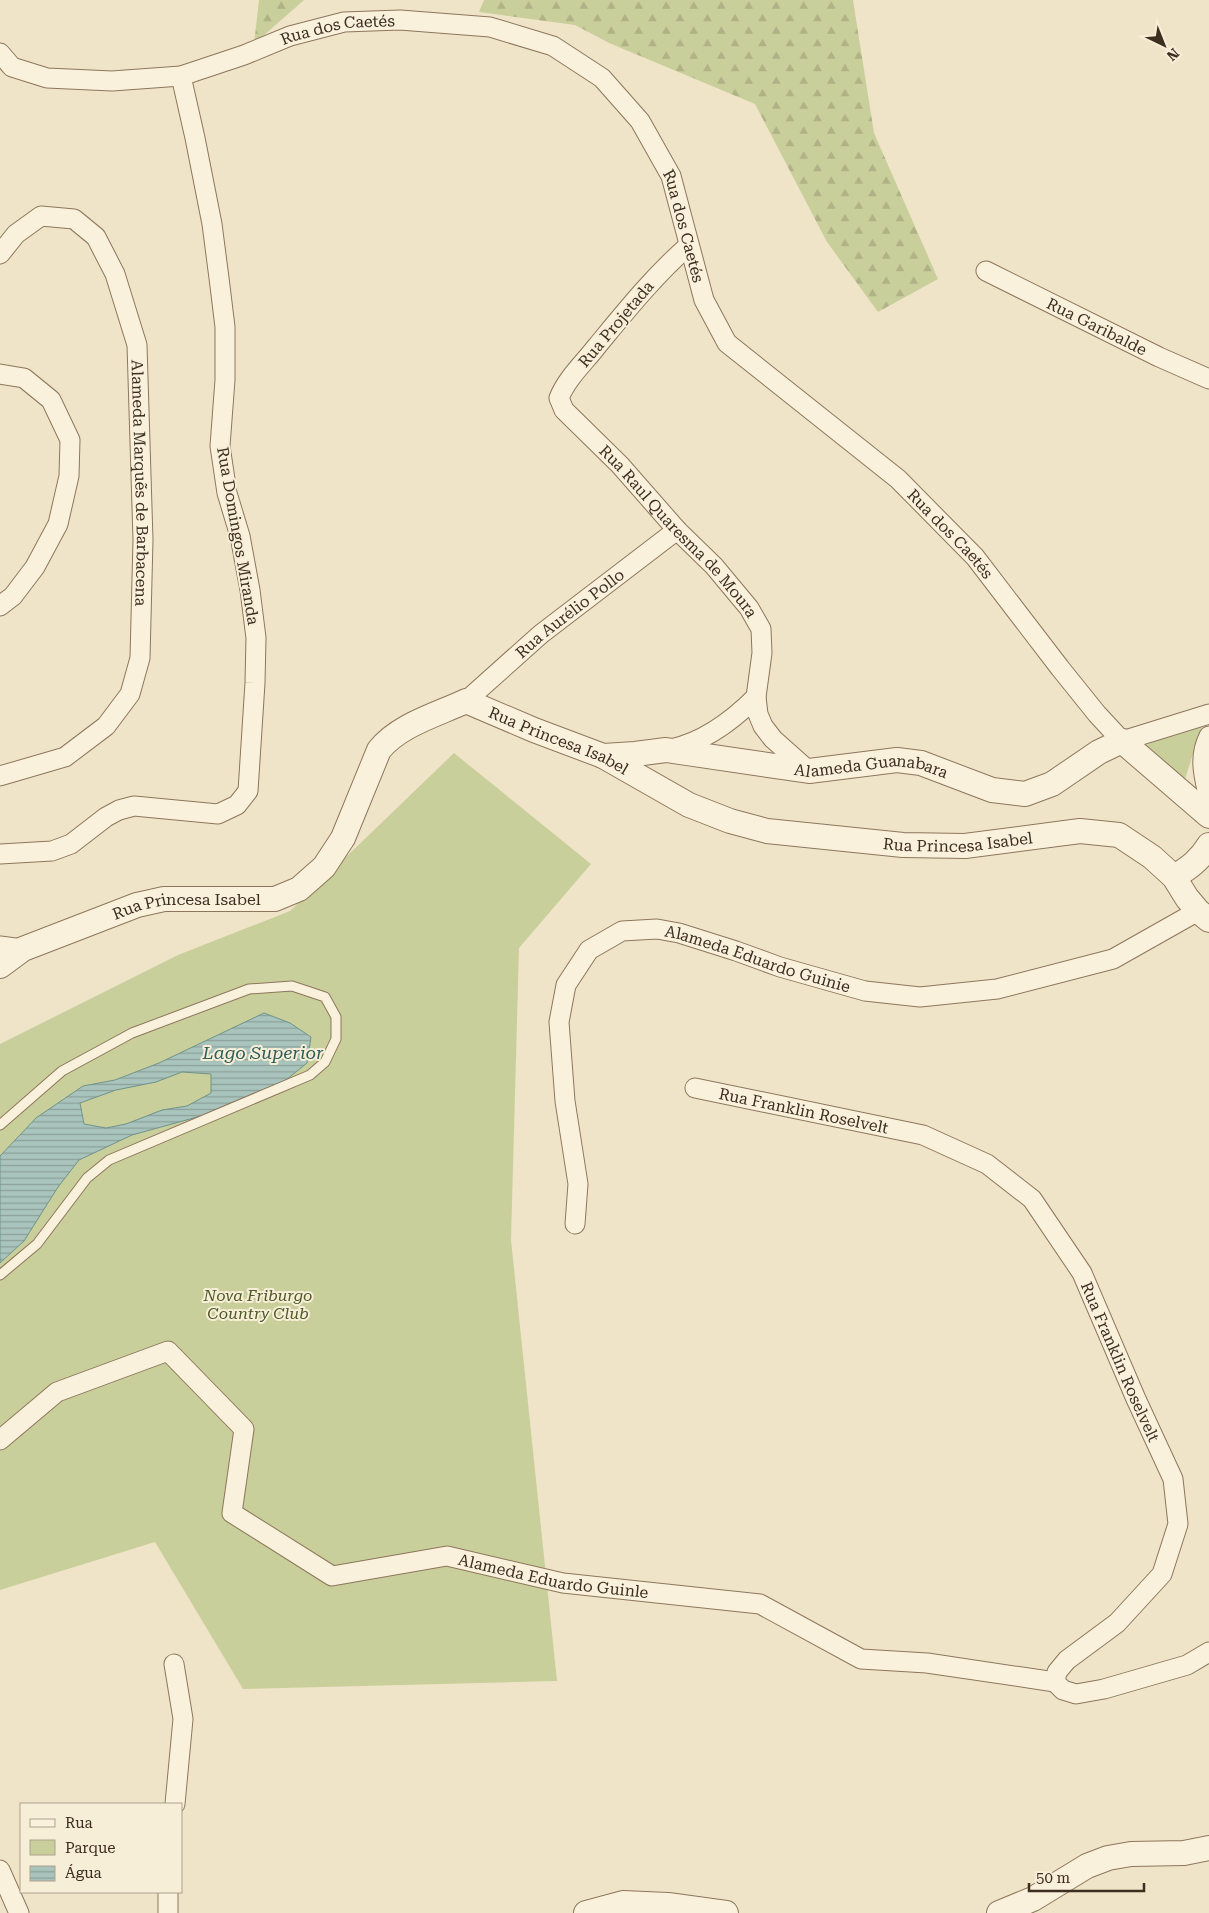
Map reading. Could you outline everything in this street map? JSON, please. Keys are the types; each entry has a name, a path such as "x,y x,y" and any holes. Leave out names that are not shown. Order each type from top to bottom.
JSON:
{"street":[{"name":"Rua dos Caetés","path":"4,67 47,78 112,81 181,76 244,55 290,36 344,22 400,20 490,27 553,46 602,78 640,121 671,176 688,246 704,300 727,343 898,479 975,557 1097,714 1122,740 1209,816"},
{"name":"Rua Domingos Miranda","path":"0,854 52,851 71,844 106,817 119,810 134,806 218,814 236,805 248,791 256,638 250,590 240,536 227,493 220,446 226,380 225,326 220,278 201,167 181,76"},
{"name":"Alameda Marquẽs de Barbacena","path":"0,254 16,234 41,216 74,219 96,237 115,274 137,345 142,540 140,658 130,694 106,726 65,757 0,776"},
{"name":"Rua Projetada","path":"564,410 559,398 564,386 663,268 688,246"},
{"name":"Rua Garibalde","path":"986,271 1159,357 1209,379"},
{"path":"0,374 24,378 51,400 70,440 69,476 58,524 35,567 13,596 0,606"},
{"name":"Rua Raul Quaresma de Moura","path":"564,410 620,466 678,530 714,566 749,608 761,629 762,653 756,697 758,714 763,726 773,739 809,770"},
{"name":"Rua Aurélio Pollo","path":"466,701 541,634 678,530"},
{"path":"666,750 688,745 706,736 734,718 756,697"},
{"name":"Rua Princesa Isabel","path":"0,966 11,947 137,905 164,899 275,899 299,890 324,867 343,838 379,750 387,740 466,701 534,730 603,756 690,805 730,821 767,831 903,846 965,846 1080,831 1119,835 1152,856 1174,877 1186,898 1203,915"},
{"path":"1122,740 1209,714"},
{"path":"1209,736 1203,747 1202,764 1209,799"},
{"name":"Alameda Guanabara","path":"603,756 666,750 809,770 897,760 921,764 992,790 1025,794 1052,784 1099,752 1122,740"},
{"path":"1174,877 1192,867 1209,845"},
{"name":"Alameda Eduardo Guinie","path":"575,1224 578,1184 565,1101 559,1022 566,984 589,950 622,931 657,929 679,933 780,967 865,991 920,997 997,990 1113,958 1203,915"},
{"name":"Rua Franklin Roselvelt","path":"695,1088 923,1135 987,1164 1032,1199 1082,1273 1136,1399 1173,1479 1178,1524 1162,1574 1117,1623 1067,1660 1056,1672 1055,1682"},
{"name":"Alameda Eduardo Guinle","path":"0,1440 57,1392 168,1351 244,1429 232,1513 332,1576 447,1556 563,1583 760,1604 861,1660 927,1664 1055,1682"},
{"path":"1055,1682 1063,1690 1076,1694 1104,1689 1187,1665 1209,1652"},
{"path":"174,1664 184,1719 175,1803"},
{"path":"1000,1913 1032,1899 1087,1866 1108,1858 1131,1854 1184,1853 1209,1848"},
{"path":"0,1870 19,1913"},
{"path":"168,1893 168,1913"},
{"path":"586,1913 623,1903 726,1913"}],"lane":[{"path":"0,1125 62,1071 71,1066 132,1033 249,989 292,986 325,997 336,1017 336,1039 326,1062 310,1075 109,1160 88,1178 37,1244 0,1276"}],"green space":[{"path":"259,0 304,0 254,44"},
{"path":"484,0 853,0 874,133 938,279 878,312 827,242 755,104 609,43 575,25 479,12"},
{"path":"1204,720 1183,785 1144,746"},
{"name":"Nova Friburgo Country Club","path":"454,753 591,864 519,948 511,1240 557,1681 243,1689 155,1542 0,1590 0,1044 178,955 290,911"}],"water":[{"name":"Lago Superior","path":"264,1013 290,1023 311,1037 307,1063 286,1080 201,1116 132,1135 79,1160 58,1187 24,1241 0,1263 0,1156 36,1118 83,1086 115,1080 159,1063","holes":["182,1072 211,1074 211,1093 187,1106 162,1110 126,1124 106,1128 84,1124 80,1103 116,1090 156,1082"]}]}
